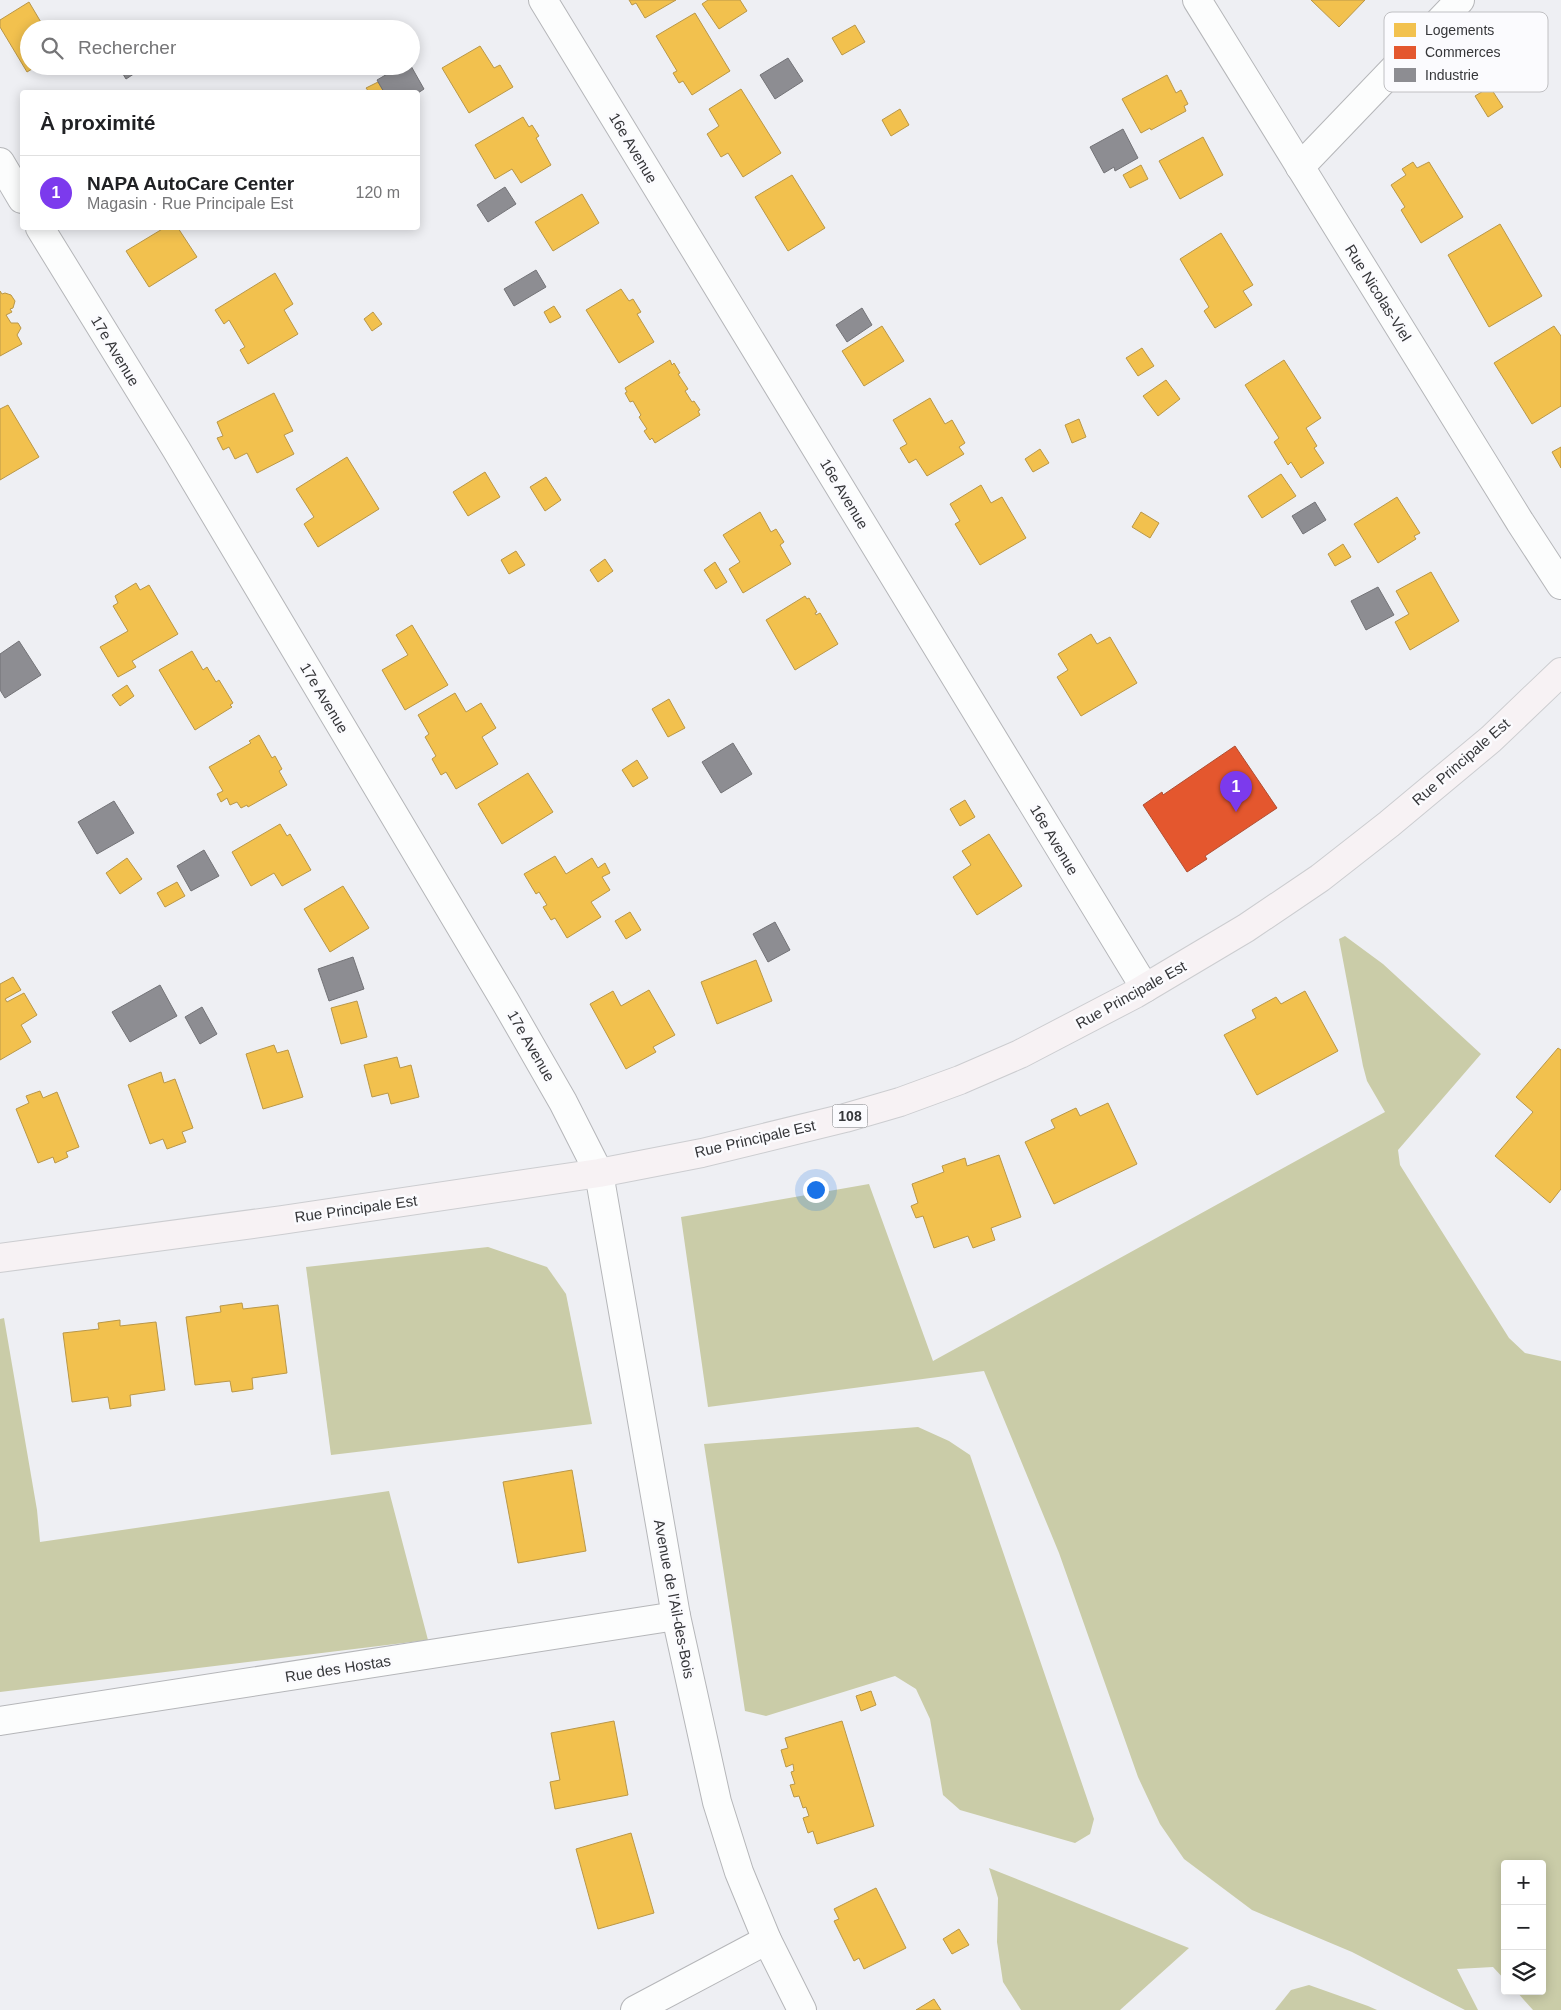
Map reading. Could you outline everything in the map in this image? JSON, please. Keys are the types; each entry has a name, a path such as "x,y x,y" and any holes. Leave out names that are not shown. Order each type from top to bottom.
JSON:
{"main road":[{"name":"Rue Principale Est","path":"1,1253 282,1220 599,1173 758,1140 845,1118 900,1102 960,1080 1020,1054 1086,1021 1145,988 1238,933 1320,878 1389,824 1491,739 1561,672"}],"street":[{"name":"16e Avenue","path":"543,0 1145,988"},
{"name":"Rue Nicolas-Viel","path":"1197,0 1520,522 1561,585"},
{"path":"1449,12 1460,0"},
{"path":"1300,168 1384,80"},
{"path":"0,162 20,196"},
{"name":"17e Avenue","path":"41,230 181,457 490,976 563,1102 599,1173"},
{"name":"Avenue de l'Ail-des-Bois","path":"599,1173 676,1616 716,1802 739,1872 766,1940 802,2010"},
{"name":"Rue des Hostas","path":"0,1721 676,1616"},
{"path":"636,2010 766,1940"}],"green space":[{"path":"1345,936 1383,964 1481,1054 1398,1150 1400,1165 1509,1338 1525,1353 1561,1361 1561,2010 1533,2010 1520,1995 1546,1995 1546,1860 1501,1860 1501,1976 1493,1967 1457,1969 1478,2010 1465,2010 1352,1952 1252,1910 1184,1859 1160,1824 1138,1777 1059,1553 984,1371 708,1407 681,1217 869,1184 933,1361 1385,1112 1367,1081 1363,1066 1339,939"},
{"path":"488,1247 547,1267 566,1294 592,1424 331,1455 306,1267"},
{"path":"4,1318 37,1510 40,1542 389,1491 428,1640 0,1692 0,1319"},
{"path":"918,1427 949,1441 970,1455 1094,1819 1090,1834 1075,1843 960,1810 943,1795 930,1719 916,1689 895,1676 766,1716 745,1711 704,1444"},
{"path":"989,1868 1189,1948 1120,2010 1021,2010 1003,1982 997,1942 998,1898"},
{"path":"1309,1985 1377,2010 1275,2010 1291,1990"}],"building: Logements":[{"path":"629,0 676,0 645,18 636,3 632,5"},
{"path":"708,0 740,0 747,11 719,29 702,4"},
{"path":"1311,0 1365,0 1339,27"},
{"path":"29,2 40,20 20,20 20,60 0,27 0,20"},
{"path":"695,13 730,71 692,95 683,81 679,83 673,73 677,71 656,36"},
{"path":"855,25 865,42 842,55 832,38"},
{"path":"480,46 494,68 500,65 513,87 469,113 442,68"},
{"path":"1167,75 1176,93 1181,90 1188,104 1184,106 1186,111 1151,130 1150,128 1141,133 1122,99"},
{"path":"378,82 383,90 368,90 366,88"},
{"path":"741,89 781,153 743,177 728,153 721,157 707,134 719,126 709,109"},
{"path":"1482,92 1493,92 1503,107 1488,117 1475,96"},
{"path":"900,109 909,125 891,136 882,120"},
{"path":"523,117 529,127 532,125 539,136 536,138 551,165 521,183 512,169 495,179 475,145"},
{"path":"1203,137 1223,175 1180,199 1159,161"},
{"path":"1413,162 1417,168 1429,162 1463,217 1421,243 1401,210 1405,207 1391,185 1406,175 1402,169"},
{"path":"1141,165 1148,179 1130,188 1123,175"},
{"path":"792,175 825,228 788,251 755,197"},
{"path":"582,194 599,223 553,251 535,222"},
{"path":"1500,224 1542,296 1489,327 1448,255"},
{"path":"161,230 179,230 197,257 149,287 126,251"},
{"path":"1221,233 1253,285 1243,291 1252,305 1215,328 1204,311 1209,307 1180,259"},
{"path":"275,273 293,304 284,310 298,334 248,364 240,350 245,347 229,320 224,324 215,310"},
{"path":"621,289 629,301 633,299 641,312 637,314 654,342 619,363 586,310"},
{"path":"0,291 2,294 11,295 15,301 13,308 10,309 12,312 6,315 11,323 18,323 21,328 17,335 22,344 0,356"},
{"path":"554,306 561,317 550,323 544,312"},
{"path":"373,312 382,324 372,331 364,319"},
{"path":"882,326 904,361 864,386 842,351"},
{"path":"1554,326 1561,336 1561,406 1532,424 1494,363"},
{"path":"1142,348 1154,366 1138,376 1126,358"},
{"path":"670,360 680,373 678,374 688,389 685,391 700,410 698,411 700,415 655,443 652,438 650,440 644,431 647,429 639,417 641,415 633,401 630,402 625,393 627,392 625,388"},
{"path":"1284,360 1321,418 1306,428 1317,446 1314,448 1324,463 1301,478 1291,462 1288,465 1274,442 1279,438 1245,385"},
{"path":"1166,380 1180,399 1158,416 1143,396"},
{"path":"274,393 293,431 284,435 294,454 257,473 247,453 235,459 229,447 223,450 217,438 223,436 217,422"},
{"path":"930,398 945,424 952,420 965,443 959,447 964,454 927,476 916,459 909,463 900,448 907,444 893,420"},
{"path":"8,405 39,457 0,480 0,409"},
{"path":"1079,419 1086,437 1072,443 1065,425"},
{"path":"1561,447 1561,468 1552,452"},
{"path":"1040,449 1049,463 1033,472 1025,459"},
{"path":"347,457 379,509 318,547 304,524 314,517 296,489"},
{"path":"485,472 500,497 468,516 453,492"},
{"path":"1281,474 1296,496 1262,518 1248,496"},
{"path":"546,477 561,500 545,511 530,487"},
{"path":"981,485 991,503 1002,497 1026,538 980,565 955,524 960,521 950,504"},
{"path":"1397,497 1420,533 1414,536 1416,539 1378,563 1354,524"},
{"path":"760,512 771,532 776,529 784,542 780,545 791,564 743,593 729,569 740,562 723,535"},
{"path":"1141,512 1159,523 1150,538 1132,527"},
{"path":"1343,544 1351,557 1335,566 1328,554"},
{"path":"516,551 525,565 509,574 501,560"},
{"path":"605,559 613,571 598,582 590,570"},
{"path":"715,562 727,582 716,589 704,570"},
{"path":"1431,572 1459,621 1410,650 1395,622 1409,614 1396,591"},
{"path":"136,583 140,590 149,585 178,634 132,661 136,667 118,677 100,647 128,631 113,606 118,603 115,596"},
{"path":"805,596 807,599 809,598 817,612 815,613 816,615 820,613 838,644 795,670 766,620"},
{"path":"412,625 448,685 405,710 382,670 408,655 396,635"},
{"path":"1091,634 1097,644 1110,637 1137,683 1081,716 1057,677 1068,670 1058,654"},
{"path":"192,651 203,670 207,667 216,682 219,680 233,703 230,705 232,707 195,730 159,670"},
{"path":"127,685 134,696 120,706 112,695"},
{"path":"455,693 466,712 481,703 496,728 482,737 498,764 456,789 446,772 441,775 432,759 436,756 425,737 429,734 418,715"},
{"path":"669,699 685,728 668,737 652,709"},
{"path":"259,735 272,758 275,756 282,769 279,771 287,785 248,807 247,805 241,808 237,802 230,805 227,798 221,802 217,794 223,791 209,767 251,743 249,741"},
{"path":"637,760 648,778 633,787 622,770"},
{"path":"528,773 553,812 502,844 478,804"},
{"path":"965,800 975,817 960,826 950,809"},
{"path":"280,824 287,836 290,834 311,870 282,886 274,873 251,886 232,852"},
{"path":"989,834 1022,886 977,915 953,877 971,865 962,851"},
{"path":"555,856 566,874 592,858 598,868 605,863 610,873 602,877 610,890 591,902 601,917 567,938 555,918 551,920 543,907 547,905 539,892 536,894 524,874"},
{"path":"127,858 142,879 120,894 106,873"},
{"path":"177,882 185,896 165,907 157,893"},
{"path":"343,886 369,928 330,952 304,909"},
{"path":"630,912 641,930 626,939 615,921"},
{"path":"756,960 772,1001 717,1024 701,982"},
{"path":"13,977 21,990 5,999 7,1002 24,993 37,1015 21,1025 31,1042 0,1060 0,984"},
{"path":"649,990 675,1035 653,1047 656,1052 626,1069 590,1004 613,991 621,1006"},
{"path":"1305,991 1338,1051 1257,1095 1224,1035 1256,1018 1252,1010 1276,997 1281,1004"},
{"path":"357,1001 367,1037 341,1044 331,1008"},
{"path":"274,1045 277,1053 288,1050 303,1097 263,1109 246,1054"},
{"path":"1558,1048 1561,1050 1561,1189 1550,1203 1495,1156 1533,1112 1516,1097"},
{"path":"397,1057 400,1068 411,1065 419,1097 391,1104 388,1093 372,1097 364,1065"},
{"path":"161,1072 164,1083 175,1079 193,1128 182,1132 186,1142 167,1149 163,1139 150,1144 128,1085"},
{"path":"40,1091 43,1098 57,1092 79,1147 66,1152 68,1157 55,1163 53,1157 38,1163 16,1109 29,1103 26,1096"},
{"path":"1108,1103 1137,1164 1054,1204 1025,1142 1055,1128 1051,1120 1076,1108 1080,1116"},
{"path":"999,1155 1021,1217 991,1228 995,1240 973,1248 968,1236 934,1248 923,1216 916,1218 911,1206 918,1203 912,1184 944,1172 942,1166 965,1158 967,1166"},
{"path":"242,1303 243,1309 278,1305 287,1373 252,1378 253,1389 232,1392 230,1381 195,1385 186,1317 221,1312 220,1306"},
{"path":"120,1320 120,1326 156,1322 165,1390 130,1395 131,1406 110,1409 108,1397 72,1402 63,1333 99,1329 98,1323"},
{"path":"572,1470 586,1551 518,1563 503,1482"},
{"path":"871,1691 876,1705 861,1711 856,1696"},
{"path":"614,1721 628,1795 555,1809 550,1782 560,1780 551,1733"},
{"path":"842,1721 874,1826 817,1844 813,1831 808,1833 803,1818 809,1816 806,1807 803,1808 799,1796 794,1797 790,1785 795,1784 791,1772 794,1771 793,1764 786,1767 781,1750 788,1748 785,1738"},
{"path":"631,1833 654,1913 598,1929 576,1849"},
{"path":"876,1888 906,1948 864,1969 859,1958 854,1961 834,1921 839,1919 834,1909"},
{"path":"959,1929 969,1945 952,1954 943,1939"},
{"path":"934,1999 941,2010 916,2010"}],"building: Commerces":[{"path":"1235,746 1277,808 1205,856 1207,859 1187,872 1143,805 1162,792 1163,795"}],"building: Industrie":[{"path":"788,58 803,81 775,99 760,75"},
{"path":"124,75 132,75 126,79"},
{"path":"386,75 416,75 424,89 420,92 420,90 383,90 377,80"},
{"path":"1123,129 1138,158 1115,171 1114,167 1104,173 1090,147"},
{"path":"505,187 516,204 488,222 477,205"},
{"path":"536,270 546,287 514,306 504,289"},
{"path":"862,308 872,325 847,342 836,325"},
{"path":"1315,502 1326,520 1303,534 1292,516"},
{"path":"1378,587 1394,615 1366,630 1351,601"},
{"path":"19,641 41,675 5,698 0,690 0,654"},
{"path":"733,743 752,774 721,793 702,762"},
{"path":"114,801 134,833 97,854 78,822"},
{"path":"204,850 219,876 191,891 177,866"},
{"path":"775,922 790,950 768,962 753,934"},
{"path":"353,957 364,989 329,1001 318,969"},
{"path":"160,985 177,1016 130,1042 112,1012"},
{"path":"202,1007 217,1034 200,1044 185,1017"}],"place":[{"name":"NAPA AutoCare Center","path":"1236,812"}]}
